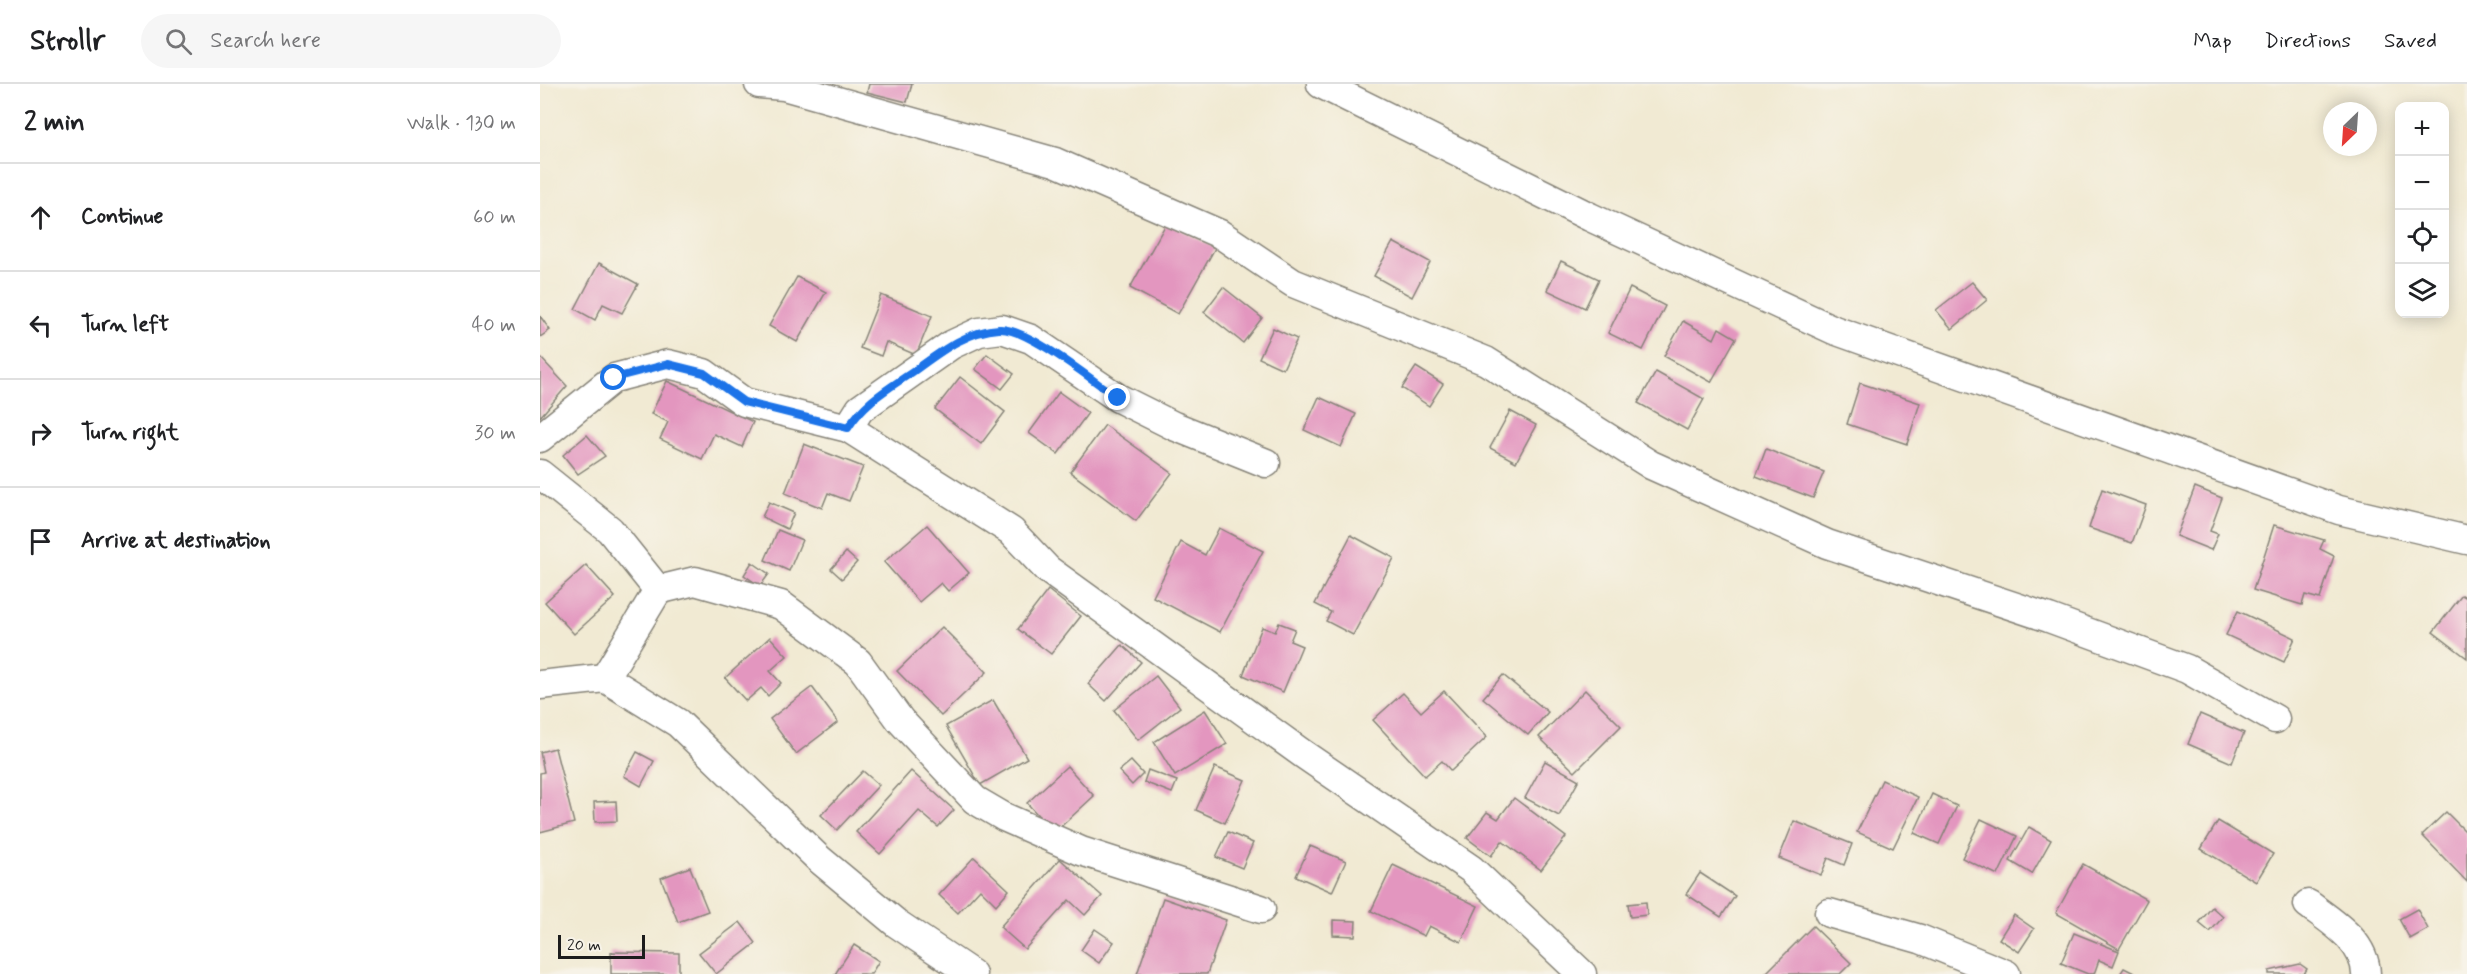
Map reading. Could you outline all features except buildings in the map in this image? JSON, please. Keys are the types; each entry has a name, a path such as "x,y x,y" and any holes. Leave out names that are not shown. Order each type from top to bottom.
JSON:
{"street":[{"path":"759,84 784,86 1055,162 1220,234 1293,283 1486,361 1651,465 1827,544 2049,618 2187,669 2275,720"},
{"path":"1322,84 1590,216 1834,330 2339,510 2467,540"},
{"path":"848,428 860,409 951,345 979,332 1002,328 1031,339 1118,398 1174,426 1266,463"},
{"path":"540,438 614,378 668,364 704,373 744,402 848,428 1011,531 1047,569 1293,747 1471,869 1582,974"},
{"path":"540,474 610,530 658,590"},
{"path":"605,678 658,590 695,581 781,605 858,662 900,720 975,800 1004,817 1081,851 1261,909"},
{"path":"540,685 605,678 678,723 819,859 896,923 972,974"},
{"path":"2308,904 2349,935 2366,966 2366,974"},
{"path":"1829,913 1920,939 2006,974"}],"route":[{"path":"614,378 668,364 704,373 744,402 848,428 860,409 951,345 979,332 1002,328 1031,339 1118,398"}]}
